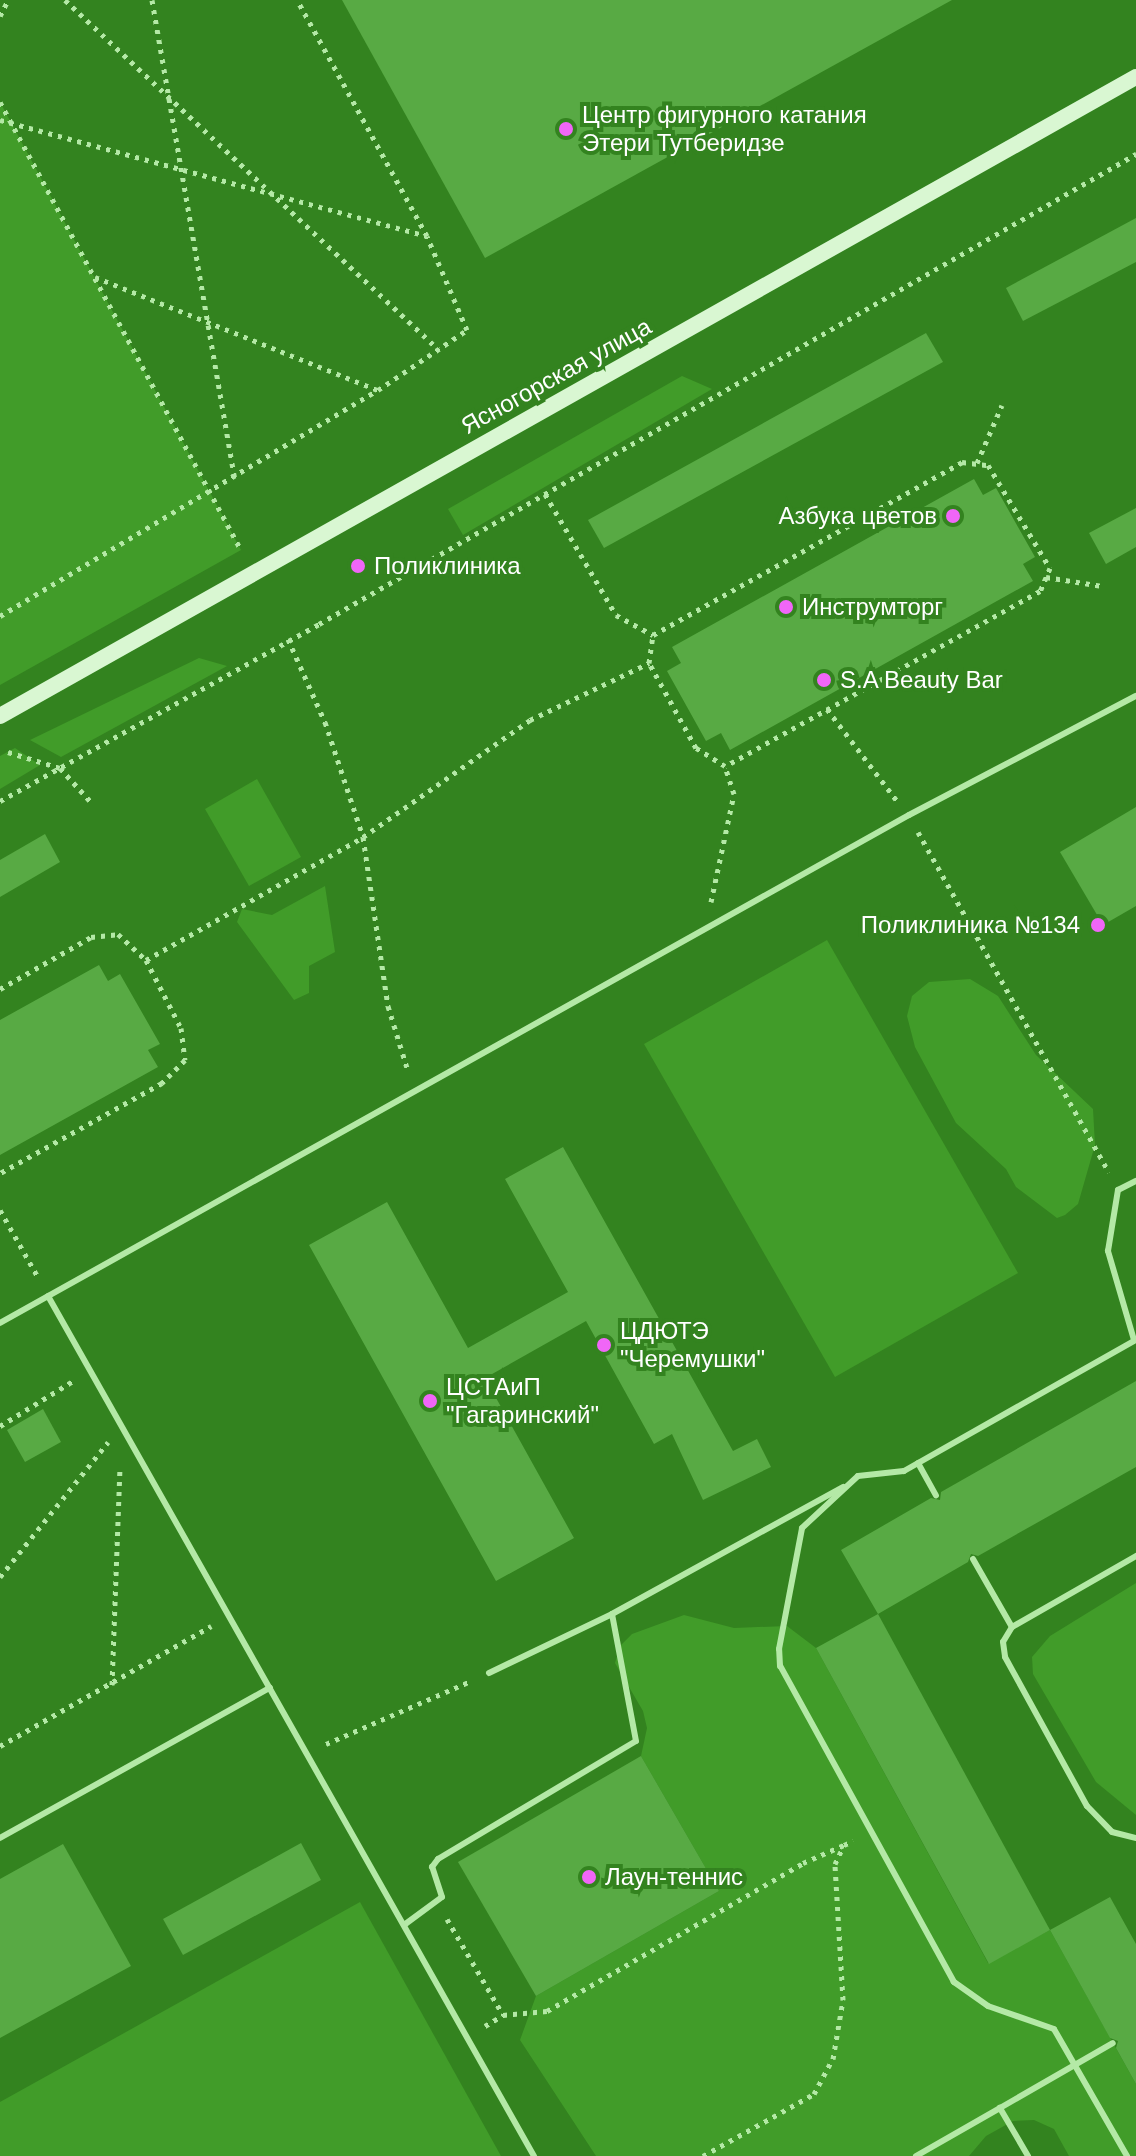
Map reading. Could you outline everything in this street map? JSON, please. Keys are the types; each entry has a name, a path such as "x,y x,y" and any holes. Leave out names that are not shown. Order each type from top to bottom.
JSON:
{"main road":[{"name":"Ясногорская улица","path":"0,716 1136,77"}],"lane":[{"path":"0,1323 909,815 1136,696"},
{"path":"489,1673 612,1614 853,1481 918,1463 1135,1340 1108,1251 1118,1190 1136,1181"},
{"path":"48,1296 534,2156"},
{"path":"918,1463 936,1495"},
{"path":"853,1481 802,1528 779,1649 780,1666 954,1982 988,2006 1054,2029 1127,2156"},
{"path":"1136,1556 1012,1627 1003,1642 1005,1657 1087,1806 1112,1832 1136,1838"},
{"path":"973,1559 1012,1627"},
{"path":"404,1925 436,1901 443,1889 432,1867 438,1859 636,1741 612,1614"},
{"path":"0,1838 270,1688"},
{"path":"916,2156 1113,2043"},
{"path":"1000,2108 1028,2156"}],"path":[{"path":"0,16 8,0"},
{"path":"65,0 439,349"},
{"path":"152,0 234,477"},
{"path":"0,616 378,390 467,330 427,236 297,0"},
{"path":"0,102 241,550"},
{"path":"0,120 427,236"},
{"path":"0,801 545,494 1136,154"},
{"path":"94,276 378,390"},
{"path":"977,463 1002,405"},
{"path":"653,635 962,462 988,465 1050,568 1040,591 725,766"},
{"path":"545,494 616,615 653,635"},
{"path":"1046,577 1102,586"},
{"path":"653,635 649,663 696,748 725,766 734,794 709,911"},
{"path":"288,639 325,722 363,837 388,1006 409,1074"},
{"path":"146,960 363,837 530,720 649,663"},
{"path":"827,709 909,815 1118,1190"},
{"path":"8,752 60,768 90,801"},
{"path":"0,989 91,937 118,934 146,960 181,1028 185,1060 162,1083 0,1173"},
{"path":"0,1210 48,1296"},
{"path":"0,1426 91,1371"},
{"path":"0,1577 122,1426"},
{"path":"112,1685 122,1426"},
{"path":"0,1746 112,1685 229,1615"},
{"path":"307,1753 489,1673"},
{"path":"467,2036 503,2015 547,2011 803,1863 872,1831"},
{"path":"703,2156 814,2094 833,2059 843,2000 835,1864 844,1845"},
{"path":"436,1901 503,2015"}],"green space":[{"path":"0,102 241,550 0,685"},
{"path":"682,376 712,389 463,535 448,509"},
{"path":"199,658 227,666 61,757 30,740"},
{"path":"15,748 40,765 0,789 0,756"},
{"path":"257,779 301,857 249,886 205,809"},
{"path":"325,886 335,952 309,966 309,993 294,1000 237,922 242,909 272,915"},
{"path":"827,940 1018,1273 835,1377 644,1044"},
{"path":"970,979 998,996 1036,1055 1093,1109 1095,1145 1078,1204 1065,1215 1057,1218 1016,1187 1006,1169 956,1123 915,1047 907,1016 912,996 929,982"},
{"path":"1136,1583 1136,1815 1096,1782 1033,1674 1032,1657 1050,1636"},
{"path":"684,1615 734,1628 787,1626 816,1648 988,1963 1050,1930 1136,2084 1136,2156 1069,2156 1054,2129 1034,2120 1013,2121 986,2136 969,2156 596,2156 520,2040 536,1996 719,1891 641,1756 647,1728 643,1711 615,1663 620,1646 632,1634"},
{"path":"360,1902 501,2156 0,2156 0,2102"}],"building":[{"name":"Центр фигурного катания Этери Тутберидзе","path":"342,0 952,0 485,258"},
{"path":"1136,218 1136,262 1023,321 1006,288"},
{"path":"926,333 943,362 604,548 588,520"},
{"path":"974,479 983,495 996,488 1035,557 1023,564 1033,581 730,750 721,733 706,741 667,671 681,663 672,647"},
{"path":"1136,508 1136,547 1106,564 1089,533"},
{"path":"1136,807 1136,906 1103,925 1060,852"},
{"path":"45,834 60,862 0,897 0,860"},
{"path":"99,965 108,981 120,974 160,1044 148,1050 158,1067 0,1155 0,1020"},
{"path":"563,1147 733,1451 757,1439 771,1467 703,1500 672,1434 654,1444 586,1321 485,1378 574,1538 496,1581 309,1245 387,1202 468,1348 568,1292 505,1179"},
{"path":"1136,1381 1136,1467 978,1556 971,1554 968,1562 878,1614 841,1550 931,1498 940,1500 941,1492"},
{"path":"43,1409 61,1442 25,1462 7,1430"},
{"path":"878,1614 1050,1930 989,1964 816,1648"},
{"name":"Лаун-теннис","path":"641,1756 719,1891 536,1996 458,1862"},
{"path":"301,1843 321,1880 183,1955 163,1919"},
{"path":"63,1844 131,1966 0,2038 0,1879"},
{"path":"1110,1897 1136,1944 1136,2084 1116,2048 1118,2041 1110,2038 1050,1930"}],"place":[{"name":"Центр фигурного катания Этери Тутберидзе","path":"566,129"},
{"name":"Азбука цветов","path":"953,516"},
{"name":"Поликлиника","path":"358,566"},
{"name":"Инструмторг","path":"786,607"},
{"name":"S.A Beauty Bar","path":"824,680"},
{"name":"Поликлиника №134","path":"1098,925"},
{"name":"ЦДЮТЭ \"Черемушки\"","path":"604,1345"},
{"name":"ЦСТАиП \"Гагаринский\"","path":"430,1401"},
{"name":"Лаун-теннис","path":"589,1877"}]}
